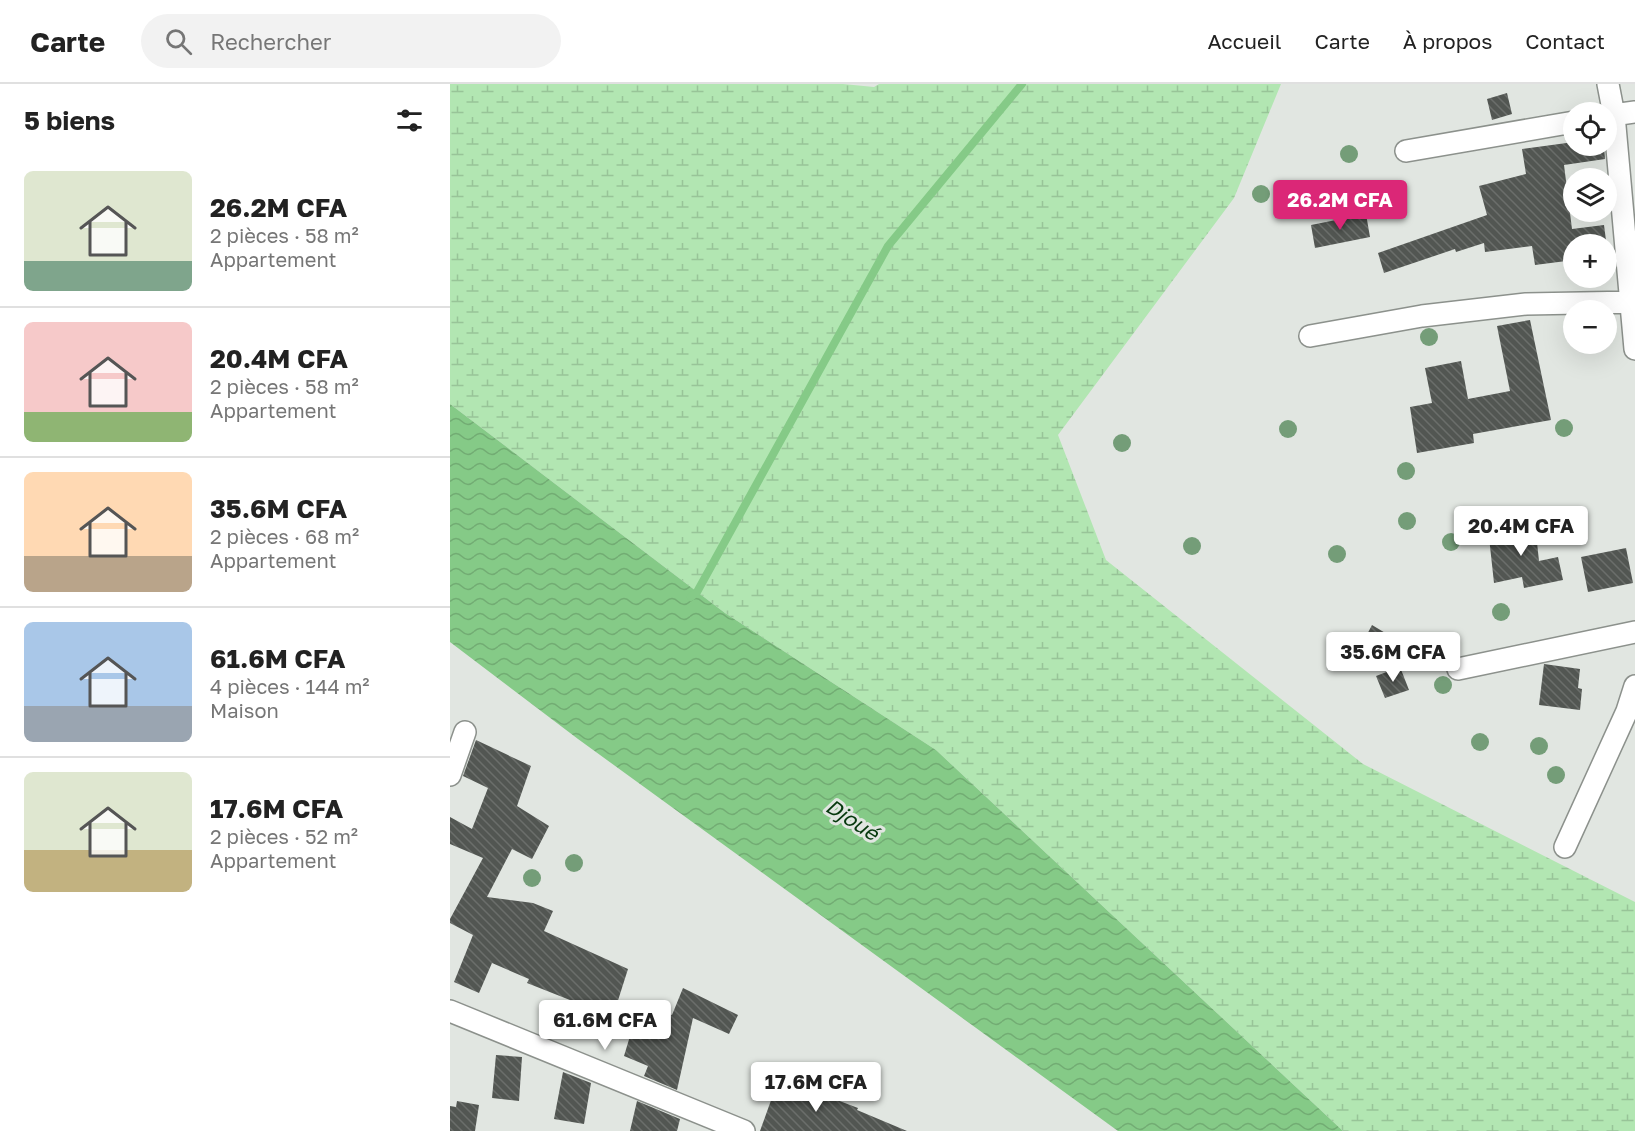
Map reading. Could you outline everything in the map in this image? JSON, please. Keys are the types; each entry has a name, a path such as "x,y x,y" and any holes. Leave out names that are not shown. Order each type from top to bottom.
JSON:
{"street":[{"path":"1608,84 1619,114 1635,349"},
{"path":"1406,151 1563,124"},
{"path":"1310,336 1422,316 1526,304 1633,302"},
{"path":"1458,669 1635,632"},
{"path":"1565,847 1627,711 1635,686"},
{"path":"450,775 465,732"},
{"path":"450,1011 744,1131"}],"green space":[{"path":"450,84 843,84 874,87 879,84 1281,84 1234,198 1058,435 1106,560 1363,764 1635,902 1635,1131 1343,1131 936,750 725,613 450,404"}],"water":[{"name":"Djoué","path":"450,404 725,613 936,750 1343,1131 1118,1131 578,739 450,642"}],"building":[{"path":"1507,93 1512,114 1492,120 1487,99"},
{"path":"1563,143 1563,156 1605,156 1605,159 1564,165 1563,222 1571,222 1572,229 1604,225 1605,234 1563,234 1563,261 1535,265 1532,246 1485,252 1484,243 1456,252 1455,249 1384,273 1378,253 1487,215 1479,186 1526,174 1522,149"},
{"path":"1366,214 1370,237 1315,248 1311,225"},
{"path":"1530,320 1551,420 1473,434 1474,443 1417,453 1410,407 1432,403 1425,368 1461,361 1468,399 1510,391 1497,326"},
{"path":"1535,524 1539,561 1558,557 1563,580 1524,588 1522,577 1494,583 1488,528"},
{"path":"1626,548 1633,583 1588,592 1581,557"},
{"path":"1372,625 1412,649 1402,667 1362,644"},
{"path":"1544,664 1580,669 1578,688 1582,689 1580,710 1539,705"},
{"path":"1400,667 1409,690 1385,698 1376,676"},
{"path":"476,740 531,766 517,806 549,826 532,859 512,849 487,897 533,903 553,911 544,931 628,969 614,1013 587,1002 585,1006 527,983 529,979 492,963 479,993 454,982 473,935 450,923 450,919 483,858 450,844 450,817 472,829 488,788 463,776"},
{"path":"683,988 738,1015 729,1034 693,1018 677,1090 644,1076 648,1066 624,1056 640,1003 672,1015"},
{"path":"496,1055 522,1057 519,1101 492,1098"},
{"path":"563,1072 591,1083 584,1124 554,1119"},
{"path":"779,1078 858,1108 857,1110 907,1131 760,1131"},
{"path":"457,1101 479,1105 475,1131 450,1131 450,1106 456,1107"},
{"path":"637,1101 680,1119 677,1131 630,1131"}],"waterway":[{"path":"691,597 697,592 888,246 1022,84"}]}
